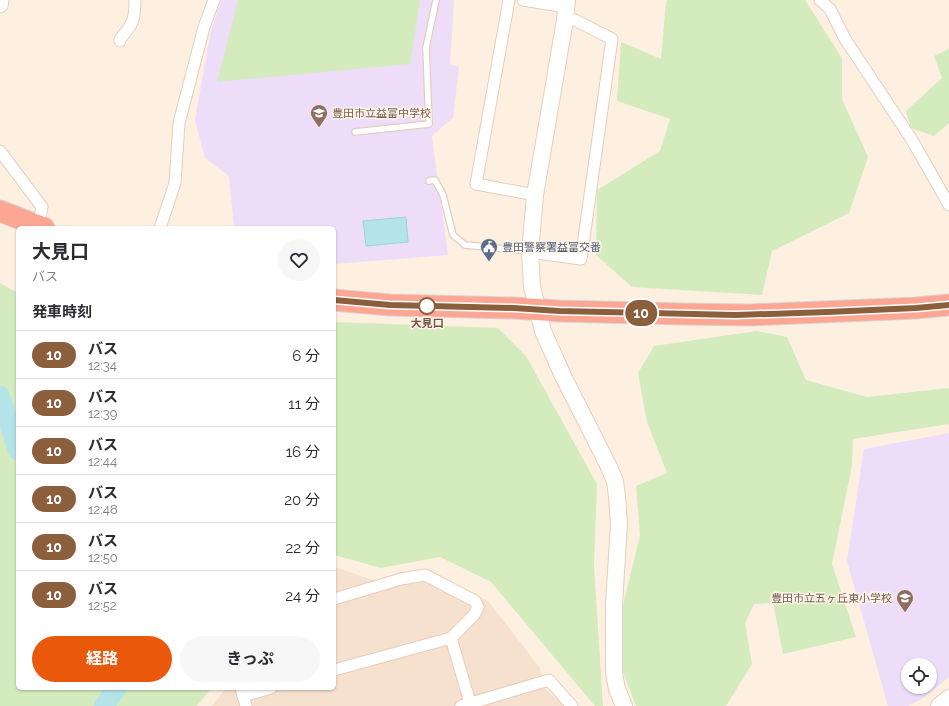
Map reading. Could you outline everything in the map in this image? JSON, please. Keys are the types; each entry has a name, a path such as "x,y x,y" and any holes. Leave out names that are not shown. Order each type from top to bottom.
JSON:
{"highway":[{"path":"0,211 38,226"},
{"path":"336,300 390,305 749,315 902,309 949,305"}],"street":[{"path":"0,7 2,6 3,0"},
{"path":"120,41 133,21 135,0"},
{"path":"161,226 175,184 179,123 204,27 214,0"},
{"path":"509,0 476,184 534,195"},
{"path":"523,0 566,9 575,20 612,39 581,259 530,252"},
{"path":"820,0 830,9 846,39 912,140 949,205"},
{"path":"566,9 534,195 530,252 532,287 543,331 551,350 608,464 614,481 619,524 614,604 614,673 617,689 624,706"},
{"path":"0,151 42,207 41,226"},
{"path":"336,597 402,579 425,575 475,601 478,607 474,616 451,638 336,669"},
{"path":"451,638 467,705 549,680 572,706"},
{"path":"243,697 265,690"},
{"path":"939,706 949,698"}],"lane":[{"path":"355,132 429,124 426,48 436,0"},
{"path":"429,181 435,180 443,195 453,235 465,245 530,252"}],"shaded area":[{"name":"豊田市立益富中学校","path":"221,0 453,0 450,64 459,67 453,118 432,136 448,255 336,264 336,226 234,226 229,176 205,158 195,120 210,35"},
{"name":"豊田市立五ヶ丘東小学校","path":"949,433 949,677 937,687 937,658 901,658 901,694 928,694 908,706 888,706 847,561 864,449"},
{"path":"336,568 376,581 401,572 431,570 489,602 540,668 546,689 564,706 212,706 224,690 336,690"}],"green space":[{"path":"238,0 420,0 410,64 217,82"},
{"path":"805,0 842,58 842,99 868,157 849,213 772,251 762,295 632,287 596,255 597,190 660,151 670,119 617,101 621,42 661,59 666,1"},
{"path":"949,49 949,123 934,136 911,128 906,111 942,78 934,56"},
{"path":"0,283 16,292 16,690 209,690 197,706 0,706"},
{"path":"336,322 498,328 526,356 597,484 594,565 603,706 595,706 491,582 440,557 381,568 336,556"},
{"path":"757,331 787,337 806,380 867,397 949,388 949,424 853,439 852,465 832,564 856,637 783,654 773,603 754,604 745,623 752,664 726,706 636,706 623,672 622,609 640,535 636,486 667,473 647,422 638,373 654,346"}],"water":[{"path":"406,217 408,242 366,246 363,221"}],"waterway":[{"path":"0,396 16,444"},
{"path":"104,706 116,690"}],"bus line":[{"name":"10","path":"336,300 390,305 735,315 916,308 949,305"}],"place":[{"name":"豊田市立益富中学校","path":"319,128"},
{"name":"豊田警察署益富交番","path":"489,262"},
{"name":"大見口","path":"427,306"},
{"name":"豊田市立五ヶ丘東小学校","path":"905,613"}]}
